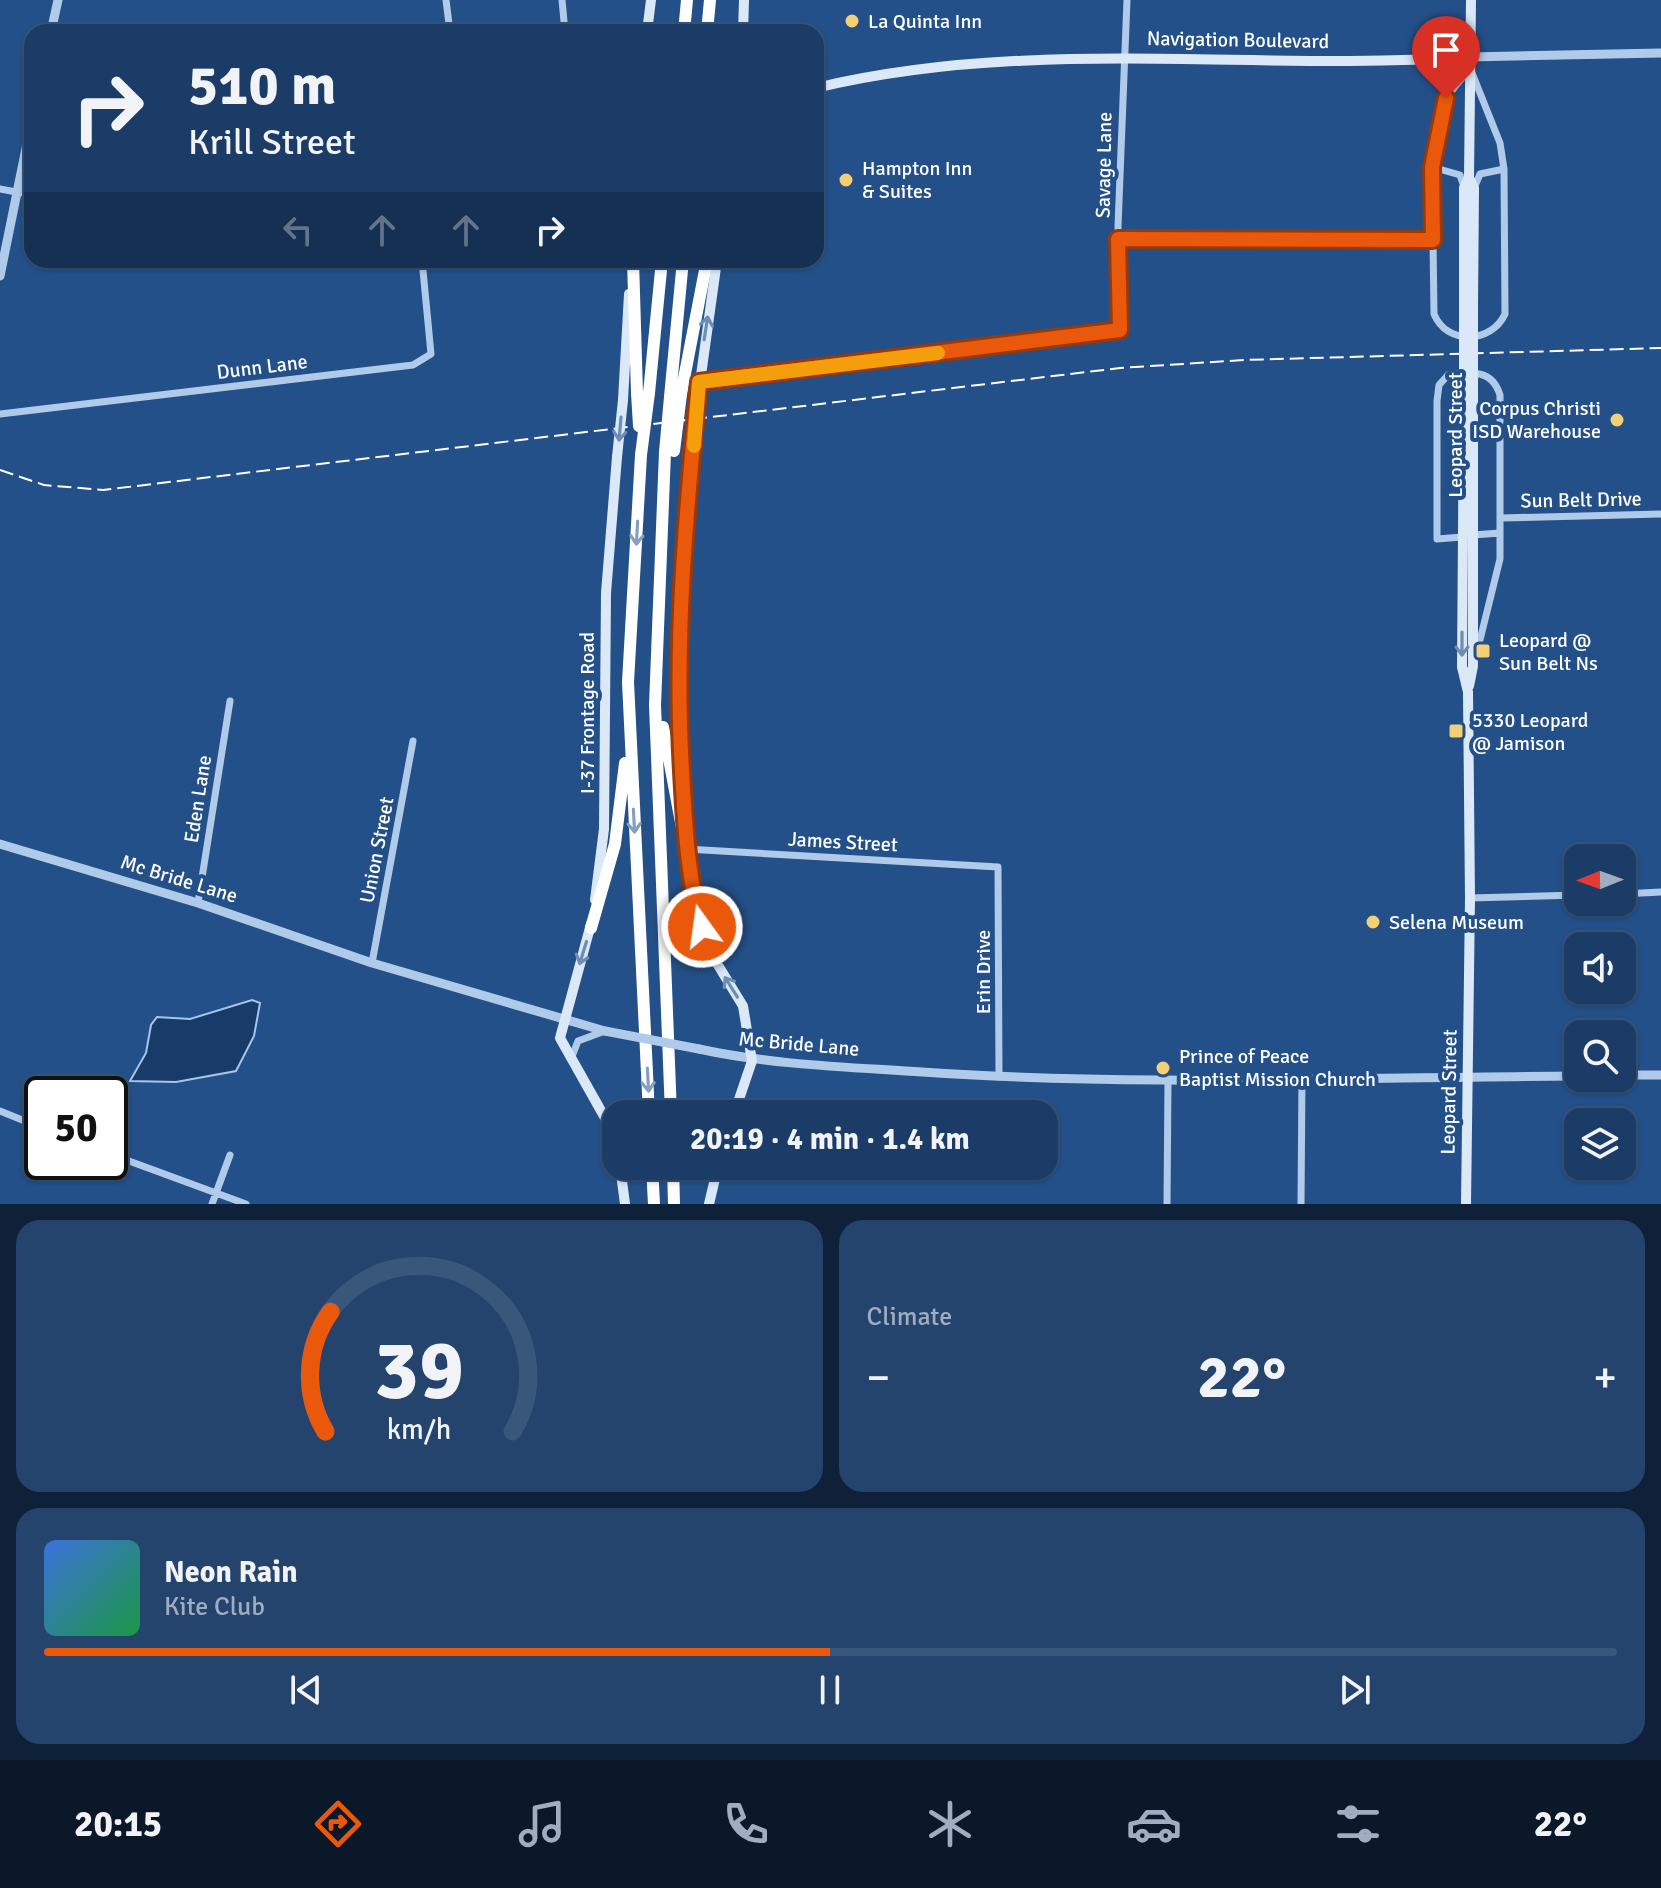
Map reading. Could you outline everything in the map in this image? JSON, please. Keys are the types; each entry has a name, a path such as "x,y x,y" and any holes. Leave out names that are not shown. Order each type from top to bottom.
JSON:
{"highway":[{"path":"685,24 687,0"},
{"path":"708,24 710,0"},
{"path":"633,268 643,393"},
{"path":"648,1100 628,682 643,393 661,268"},
{"path":"670,1100 655,705 661,514 676,395 683,268"},
{"path":"676,395 705,268"},
{"path":"657,610 663,731 686,849"},
{"path":"591,928 615,844 629,728"},
{"path":"653,1180 654,1204"},
{"path":"673,1180 674,1204"}],"main road":[{"path":"648,24 651,0"},
{"path":"743,24 744,0"},
{"name":"Leopard Street","path":"1466,1204 1470,898 1468,692 1473,666 1468,536 1471,0"},
{"name":"Navigation Boulevard","path":"824,87 989,62 1123,57 1470,62"},
{"name":"I-37 Frontage Road","path":"602,1114 570,1061 560,1038 562,1022 591,928 604,829 606,596 631,268"},
{"path":"716,268 699,382 678,610 678,710 686,849 695,903 710,952 743,1006 752,1061 739,1100"},
{"name":"Leopard Street","path":"1468,536 1462,667 1468,692"},
{"path":"622,1180 625,1204"},
{"path":"709,1204 715,1180"}],"street":[{"path":"53,24 58,0"},
{"path":"446,0 449,24"},
{"path":"562,0 564,24"},
{"name":"Savage Lane","path":"699,382 1120,330 1118,239 1127,0"},
{"name":"Navigation Boulevard","path":"1470,62 1661,53"},
{"path":"1470,62 1500,143 1504,169 1505,314 1499,327 1487,335 1450,335 1439,327 1434,314 1432,167 1446,98 1470,62"},
{"path":"0,276 24,156"},
{"path":"1432,167 1460,175 1469,184 1480,174 1504,169"},
{"path":"0,189 24,192"},
{"path":"1118,239 1433,240"},
{"name":"Dunn Lane","path":"0,414 413,365 431,354 423,268"},
{"path":"1473,666 1495,584 1500,533 1501,518 1500,395 1495,381 1487,375 1448,375 1439,385 1437,401 1437,539 1500,533"},
{"name":"Sun Belt Drive","path":"1501,518 1661,514"},
{"name":"Eden Lane","path":"198,903 230,701"},
{"name":"Union Street","path":"372,963 413,741"},
{"name":"Mc Bride Lane","path":"0,844 198,903 372,963 562,1022 752,1061 999,1077 1168,1081 1564,1076"},
{"name":"James Street","path":"686,849 998,867"},
{"name":"Erin Drive","path":"998,867 999,1077"},
{"path":"1636,893 1661,892"},
{"path":"1470,898 1564,895"},
{"path":"570,1061 578,1041 605,1031"},
{"path":"1636,1075 1661,1075"},
{"path":"1301,1204 1302,1078"},
{"path":"1167,1204 1168,1081"},
{"path":"0,1111 24,1121"},
{"path":"212,1204 230,1155"},
{"path":"128,1161 246,1204"}],"water":[{"path":"252,1000 260,1003 254,1036 236,1071 176,1082 130,1081 146,1053 151,1025 157,1017 190,1019"}],"railway":[{"path":"0,470 44,485 103,490 1120,368 1244,360 1661,348"}],"slow traffic":[{"path":"694,446 699,382 938,353"}],"place":[{"name":"La Quinta Inn","path":"852,21"},
{"name":"Hampton Inn & Suites","path":"846,180"},
{"name":"Corpus Christi ISD Warehouse","path":"1617,420"},
{"name":"Leopard @ Sun Belt Ns","path":"1483,651"},
{"name":"5330 Leopard @ Jamison","path":"1456,731"},
{"name":"Selena Museum","path":"1373,922"},
{"name":"Prince of Peace Baptist Mission Church","path":"1163,1068"}],"route":[{"path":"702,927 686,849 678,710 678,610 699,382 1120,330 1118,239 1433,240 1432,167 1446,98"}]}
